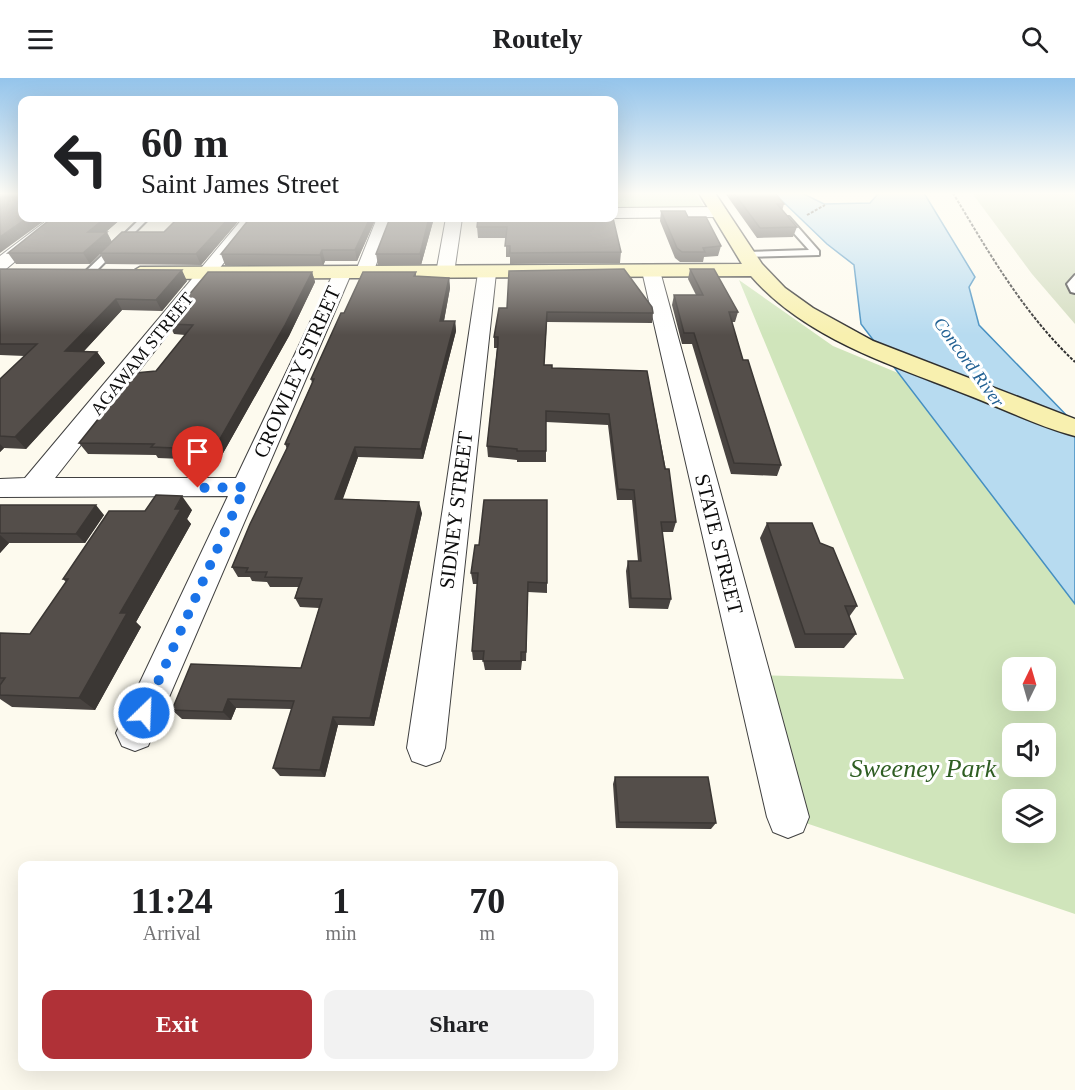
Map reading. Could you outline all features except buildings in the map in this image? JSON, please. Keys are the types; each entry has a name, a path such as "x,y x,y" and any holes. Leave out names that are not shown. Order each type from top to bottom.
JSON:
{"street":[{"path":"0,265 31,240"},
{"name":"AGAWAM STREET","path":"32,489 234,240"},
{"name":"CROWLEY STREET","path":"135,733 245,487 372,240"},
{"path":"445,273 450,240"},
{"path":"737,240 751,263 815,318 865,346 1075,428"},
{"path":"67,273 353,274 651,271 751,263"},
{"name":"STATE STREET","path":"651,271 788,817"},
{"path":"0,272 24,272"},
{"name":"SIDNEY STREET","path":"426,748 487,273"},
{"path":"0,488 245,487"}],"lane":[{"path":"88,273 122,240"},
{"path":"751,263 816,253 805,240"},
{"path":"1075,278 1072,284 1075,291"}],"path":[{"path":"981,240 1006,281 1057,345 1075,362"}],"green space":[{"path":"1007,240 1075,240 1075,324 1032,274"},
{"name":"Sweeney Park","path":"739,280 833,346 898,373 1075,604 1075,914 788,817 752,675 904,679"}],"water":[{"name":"Concord River","path":"823,240 953,240 975,277 969,287 979,325 1075,424 1075,604 861,324 854,265"}],"route":[{"path":"144,713 245,487 198,488"}]}
